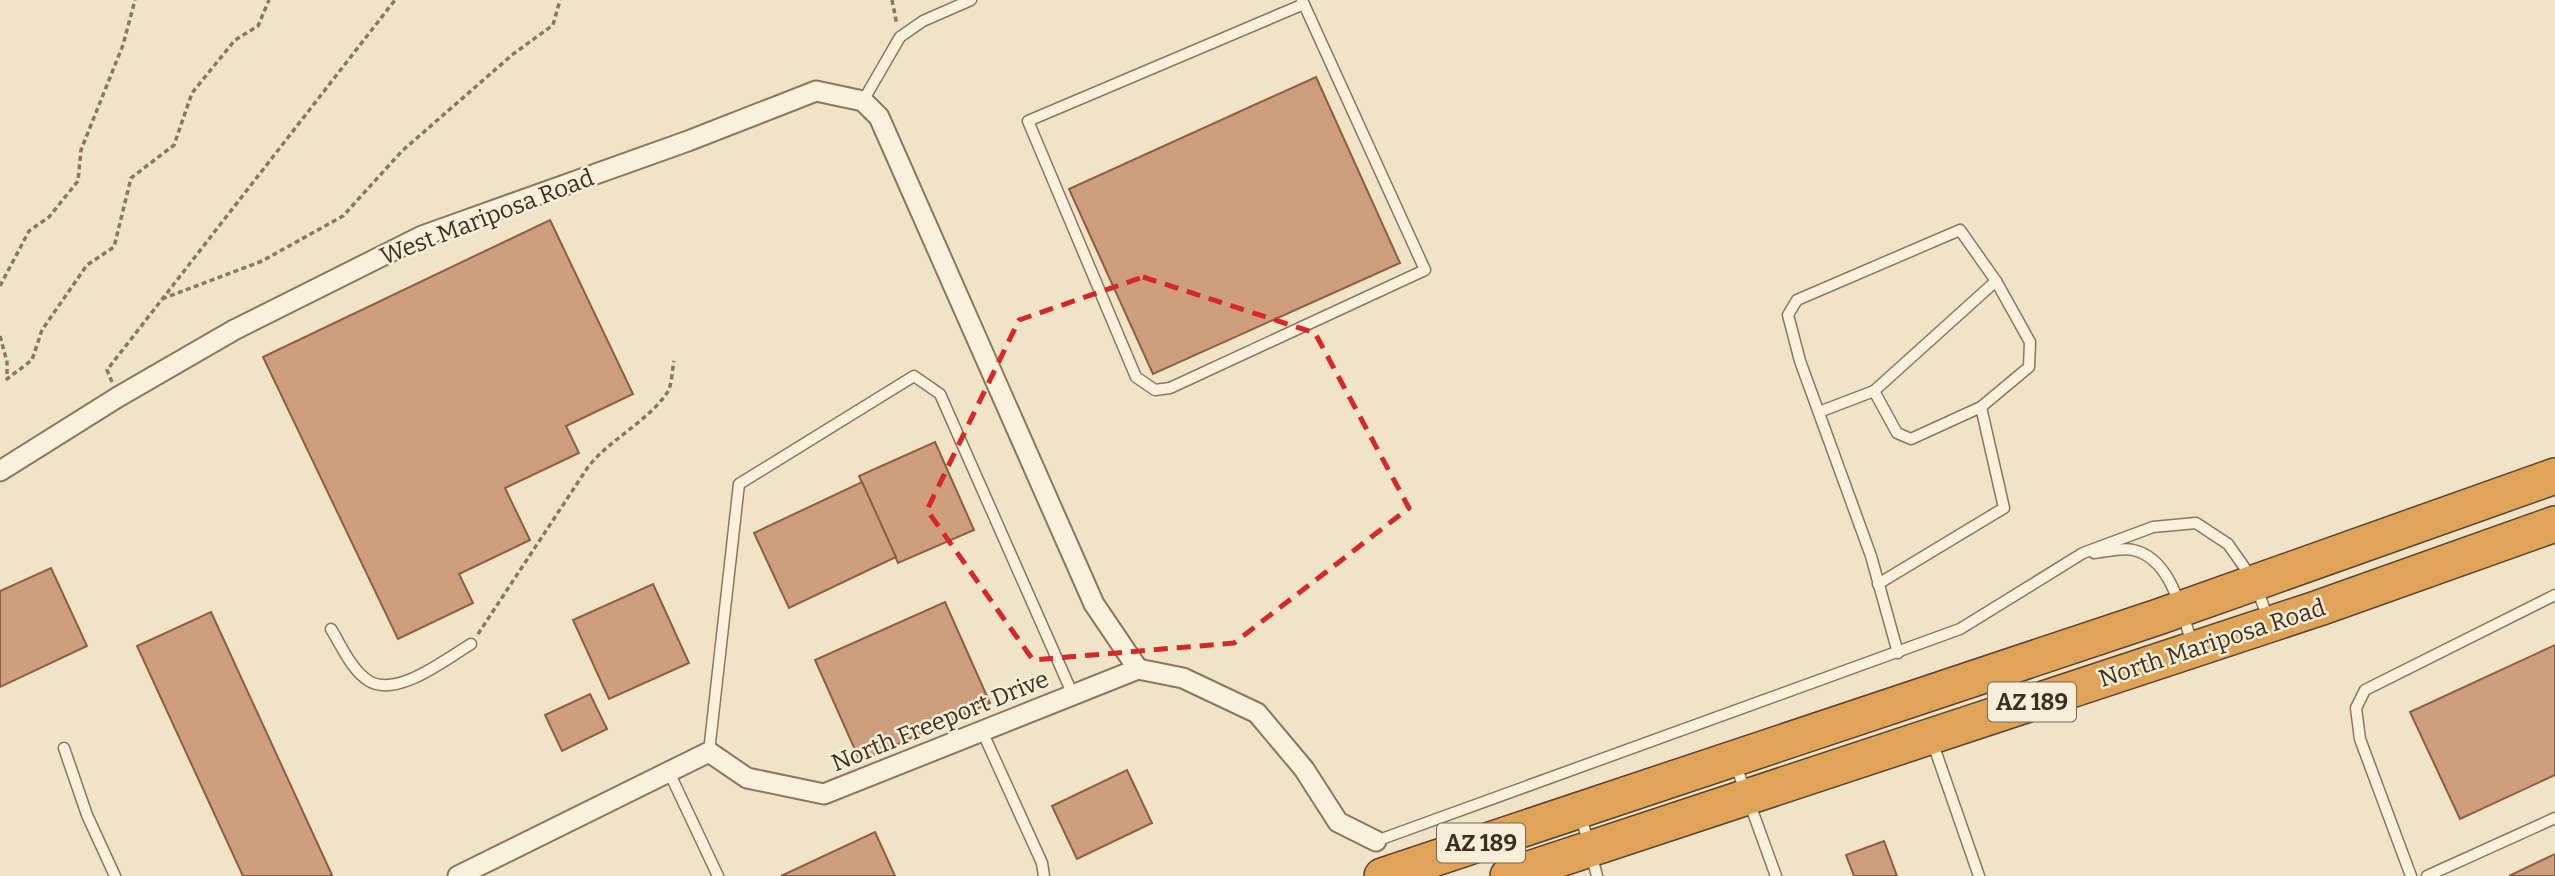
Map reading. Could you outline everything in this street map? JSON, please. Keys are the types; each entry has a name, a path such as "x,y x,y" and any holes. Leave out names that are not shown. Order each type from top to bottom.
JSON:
{"highway":[{"name":"North Mariposa Road","path":"1579,811 2180,609 2555,476"},
{"name":"North Mariposa Road","path":"1508,876 1567,866 1745,797 2270,624 2555,524"},
{"name":"AZ 189","path":"1382,876 1579,811"}],"street":[{"name":"West Mariposa Road","path":"0,471 118,397 234,330 422,236 688,141 816,91 863,101"},
{"path":"863,101 879,117 1094,604 1138,669 1183,678 1258,713 1304,769 1338,822 1376,841"},
{"name":"North Freeport Drive","path":"709,752 747,778 824,794 1138,669"},
{"path":"458,876 709,752"}],"lane":[{"path":"863,101 900,37 923,22 971,0"},
{"path":"1303,2 1425,270 1170,388 1155,390 1136,377 1028,121 1303,2"},
{"path":"1874,390 1897,433 1911,439 1981,407 2029,367 2029,342 1996,281 1961,230 1797,300 1788,315 1878,584 1898,653"},
{"path":"1819,412 1874,390 1996,281"},
{"path":"709,752 739,484 914,376 940,394 1073,695"},
{"path":"1878,584 2004,508 1981,407"},
{"path":"1376,841 1959,629 2083,553 2153,527 2196,523 2228,544 2254,581 2270,624"},
{"path":"2083,553 2132,550 2157,562 2180,609 2194,649"},
{"path":"2411,876 2360,739 2356,708 2365,690 2555,595"},
{"path":"331,629 355,668 368,681 383,687 408,681 471,644"},
{"path":"982,731 1042,863 1044,876"},
{"path":"1930,736 1979,876"},
{"path":"64,748 87,815 116,876"},
{"path":"1734,759 1745,797 1776,876"},
{"path":"668,772 718,876"},
{"path":"1567,866 1579,811"},
{"path":"2427,876 2555,818"}],"path":[{"path":"0,286 29,231 49,217 78,181 81,150 123,45 135,0"},
{"path":"0,335 7,362 7,379 12,378 32,360 42,330 87,265 114,247 131,178 174,145 192,93 235,40 257,26 269,0"},
{"path":"118,397 107,370 395,0"},
{"path":"162,299 262,261 343,216 402,151 512,55 553,25 560,0"},
{"path":"892,0 900,37"},
{"path":"471,644 601,450 640,420 668,392 674,361"}],"highlighted area":[{"path":"1143,277 1315,333 1409,508 1234,643 1033,660 927,510 1019,320"}],"building":[{"path":"1316,77 1400,263 1153,374 1069,189"},
{"path":"550,220 633,394 566,426 579,453 505,488 530,540 459,574 473,603 398,639 263,357"},
{"path":"935,442 974,530 898,563 859,476"},
{"path":"862,482 896,557 789,608 754,533"},
{"path":"51,568 87,646 0,687 0,591"},
{"path":"653,584 689,663 609,699 573,620"},
{"path":"945,602 990,703 860,761 815,660"},
{"path":"211,612 332,875 330,876 243,876 137,646"},
{"path":"2555,645 2555,775 2460,819 2410,712"},
{"path":"590,694 607,729 562,751 545,715"},
{"path":"1127,770 1152,823 1077,859 1052,806"},
{"path":"875,832 895,876 781,876"},
{"path":"1884,841 1897,876 1854,876 1846,855"},
{"path":"2555,854 2555,876 2509,876"}]}
